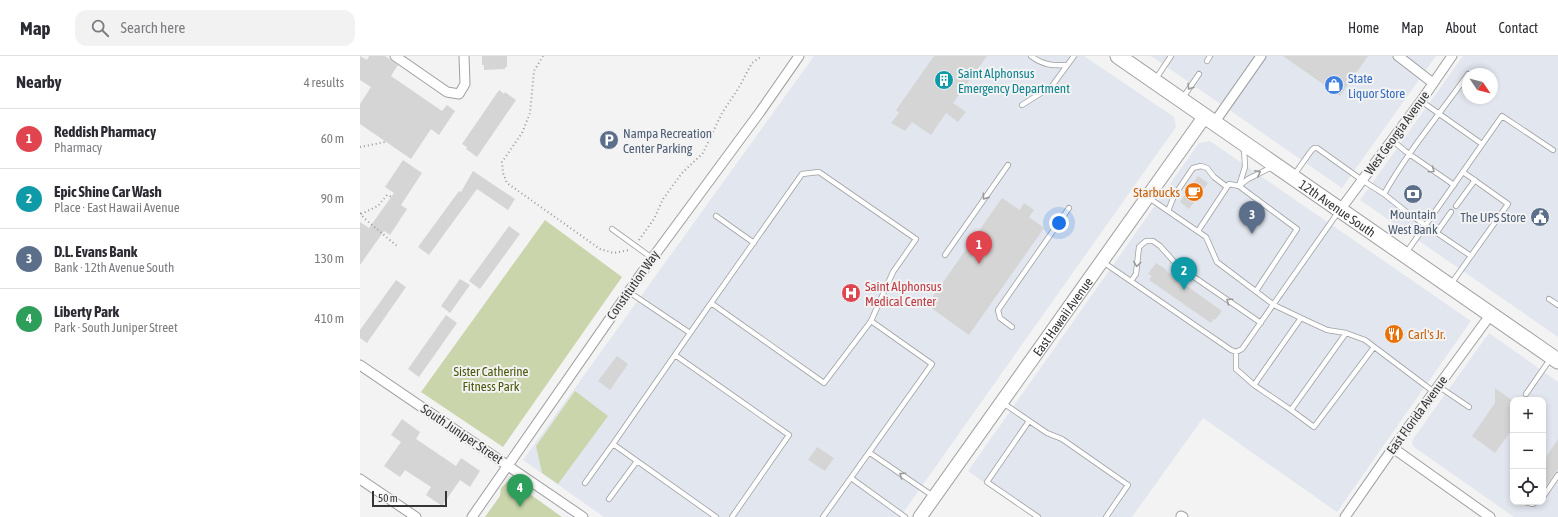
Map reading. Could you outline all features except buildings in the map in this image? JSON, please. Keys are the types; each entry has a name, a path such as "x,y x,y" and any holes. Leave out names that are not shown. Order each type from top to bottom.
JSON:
{"main road":[{"name":"12th Avenue South","path":"1118,56 1555,359"}],"street":[{"path":"395,56 447,92 459,94 465,84 464,56"},
{"name":"Constitution Way","path":"472,517 652,258 757,116 799,56"},
{"path":"1210,119 1261,56"},
{"path":"1398,56 1434,83"},
{"name":"West Georgia Avenue","path":"1340,210 1421,101 1452,56"},
{"name":"East Hawaii Avenue","path":"920,517 1148,197 1210,119"},
{"name":"East Florida Avenue","path":"1345,517 1393,448 1491,314"},
{"name":"South Juniper Street","path":"360,365 583,517"},
{"path":"1393,448 1490,517"},
{"path":"360,479 416,517"}],"lane":[{"path":"1031,56 1050,66 1067,65"},
{"path":"1022,105 1052,86 1074,56"},
{"path":"1154,81 1171,56"},
{"path":"1207,61 1210,56"},
{"path":"1181,100 1199,74"},
{"path":"1384,194 1425,131 1440,114 1462,83"},
{"path":"1421,101 1482,144"},
{"path":"1405,254 1502,116 1553,150"},
{"path":"1392,140 1454,185"},
{"path":"1239,186 1245,168 1244,143"},
{"path":"1293,177 1311,151 1314,148 1317,148 1384,194 1409,214 1471,256"},
{"path":"945,255 1008,165"},
{"path":"1239,186 1256,174 1276,165"},
{"path":"1168,211 1174,196 1193,168 1201,166 1207,168 1214,178 1228,187"},
{"path":"585,483 802,174 819,172 916,239 893,272 871,321 824,383 711,304"},
{"path":"1450,286 1508,204 1463,172"},
{"path":"1456,206 1475,180"},
{"path":"1198,231 1229,184 1239,186 1297,229 1256,291"},
{"path":"1148,197 1206,237 1217,262 1274,305 1327,330 1346,333 1365,340 1436,389 1469,407"},
{"path":"1012,327 1000,318 998,310 1069,208"},
{"path":"1102,261 1236,352 1242,349 1340,210"},
{"path":"1437,232 1451,212"},
{"path":"716,216 754,243"},
{"path":"612,229 652,258"},
{"path":"1131,281 1136,274 1139,247 1146,241 1153,242 1160,246 1178,266 1261,323"},
{"path":"629,292 690,333"},
{"path":"1549,299 1558,305"},
{"path":"1254,385 1301,318"},
{"path":"823,517 932,364 871,321"},
{"path":"1291,410 1346,333"},
{"path":"1236,352 1236,369 1254,385 1314,426 1374,347"},
{"path":"675,355 789,435 732,517"},
{"path":"1526,394 1555,359"},
{"path":"1001,402 1047,433 1062,439 1128,485 1106,517"},
{"path":"1029,421 987,482 1038,517"},
{"path":"613,444 716,517"},
{"path":"870,453 934,496"},
{"path":"609,499 637,461"},
{"path":"1546,492 1558,475"},
{"path":"851,478 905,517"}],"path":[{"path":"543,56 534,71 530,113 522,133 502,162 503,173 507,183 600,248 614,254 629,251 654,219 663,199 682,173 704,153 722,113 738,90 752,63 762,56"},
{"path":"360,148 385,142"},
{"path":"392,197 387,196 378,206 360,214 397,246"}],"shaded area":[{"name":"Saint Alphonsus Medical Center","path":"814,56 1084,56 1174,117 1176,127 900,517 604,517 523,460"},
{"path":"1151,56 1436,56 1342,188"},
{"path":"1463,56 1558,56 1558,337 1360,200"},
{"path":"1210,141 1471,321 1337,512 1203,418 1132,517 1033,517 968,471 1199,143"},
{"path":"1489,333 1558,382 1558,517 1514,517 1414,447 1412,443 1413,439"}],"green space":[{"name":"Sister Catherine Fitness Park","path":"545,220 622,277 503,447 421,392"},
{"path":"575,391 608,416 558,484 542,473 536,446"},
{"path":"513,480 521,484 527,492 562,517 485,517 500,496 501,488 507,482"}],"place":[{"name":"Saint Alphonsus Emergency Department","path":"944,80"},
{"name":"State Liquor Store","path":"1334,85"},
{"name":"Nampa Recreation Center Parking","path":"609,140"},
{"name":"Starbucks","path":"1194,192"},
{"name":"Mountain West Bank","path":"1413,194"},
{"name":"The UPS Store","path":"1540,217"},
{"name":"D.L. Evans Bank","path":"1252,234"},
{"name":"Reddish Pharmacy","path":"979,264"},
{"name":"Epic Shine Car Wash","path":"1184,290"},
{"name":"Saint Alphonsus Medical Center","path":"851,293"},
{"name":"Carl's Jr.","path":"1394,334"},
{"name":"Liberty Park","path":"520,507"}]}
